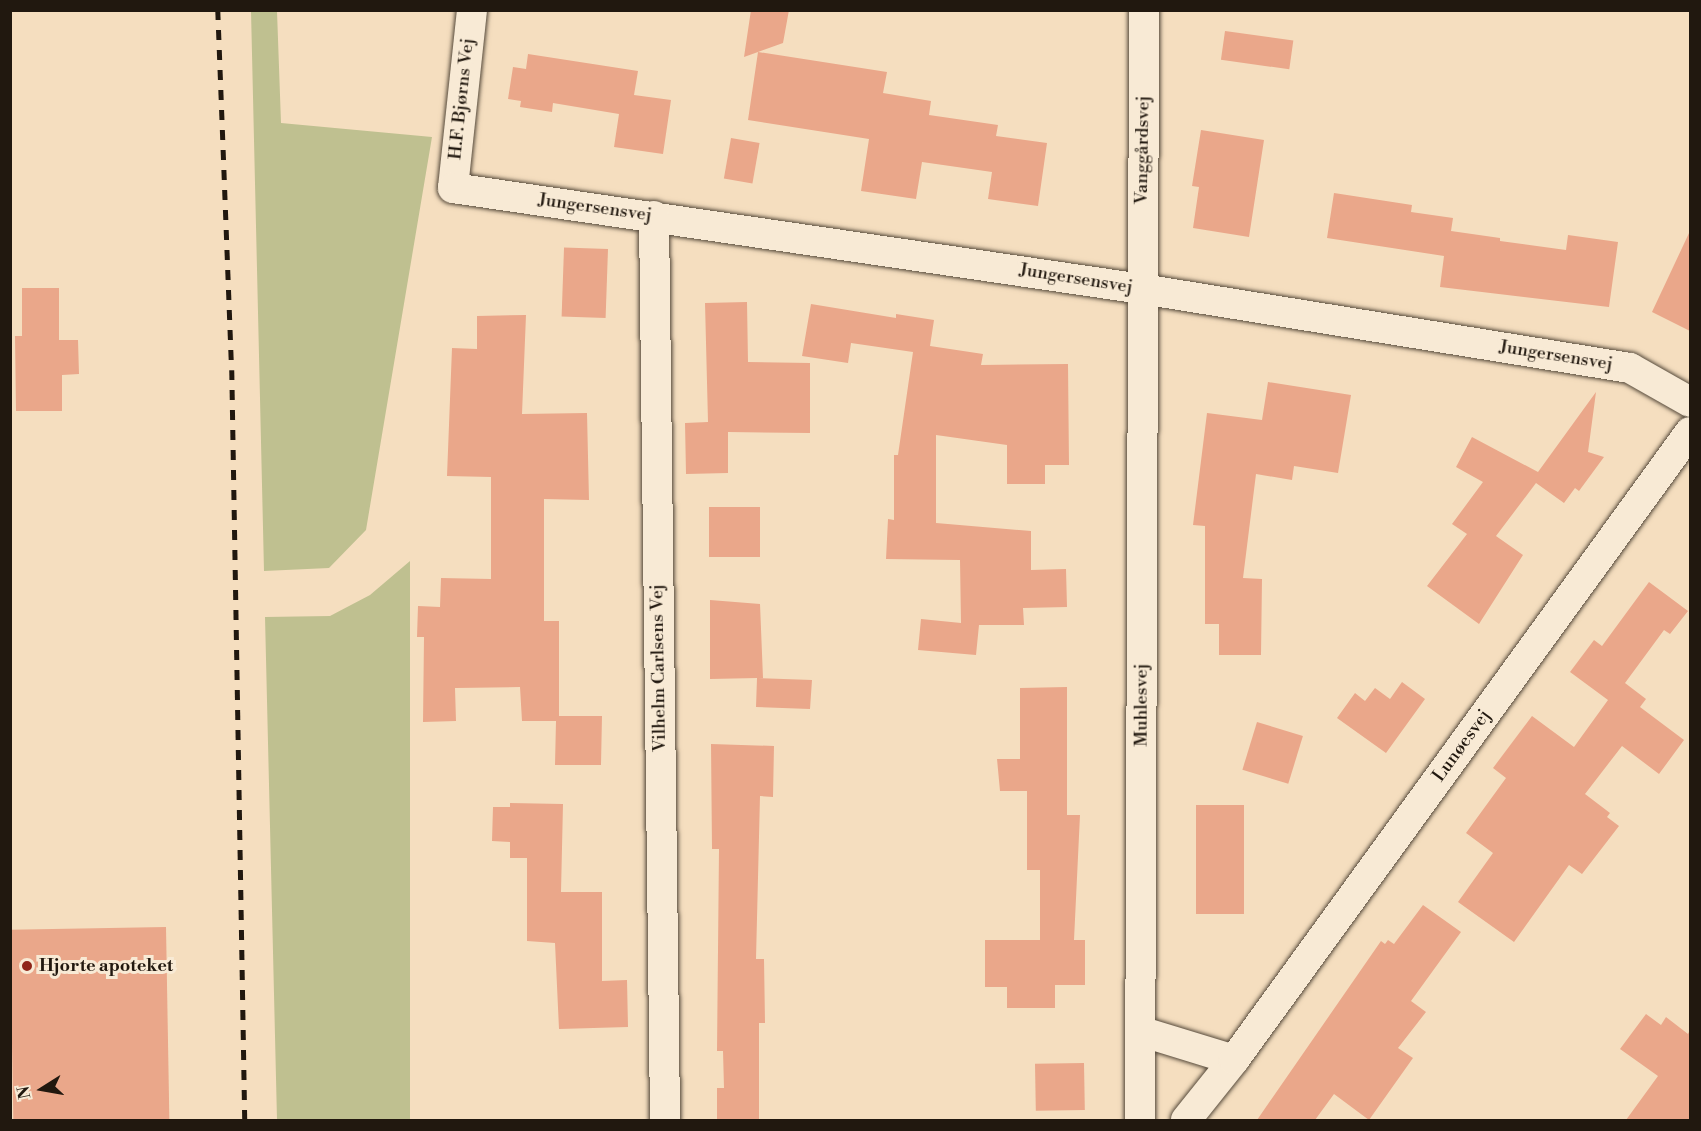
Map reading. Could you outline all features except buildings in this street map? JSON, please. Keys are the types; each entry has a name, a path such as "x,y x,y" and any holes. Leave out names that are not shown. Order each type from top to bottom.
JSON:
{"street":[{"name":"H.F. Bjørns Vej","path":"453,188 472,10"},
{"name":"Vanggårdsvej","path":"1142,289 1144,10"},
{"name":"Jungersensvej","path":"453,188 1142,289 1630,368 1690,402"},
{"name":"Vilhelm Carlsens Vej","path":"654,216 665,1120"},
{"name":"Muhlesvej","path":"1140,1120 1143,1032 1142,289"},
{"name":"Lunøesvej","path":"1186,1120 1234,1060 1690,432"},
{"path":"1143,1032 1234,1060"}],"green space":[{"path":"251,11 277,11 281,123 432,137 366,530 329,568 264,571"},
{"path":"410,561 410,1120 277,1120 265,617 330,616 370,595"}],"railway":[{"path":"218,10 232,370 245,1120"}],"place":[{"name":"Hjorte apoteket","path":"27,966"}]}
